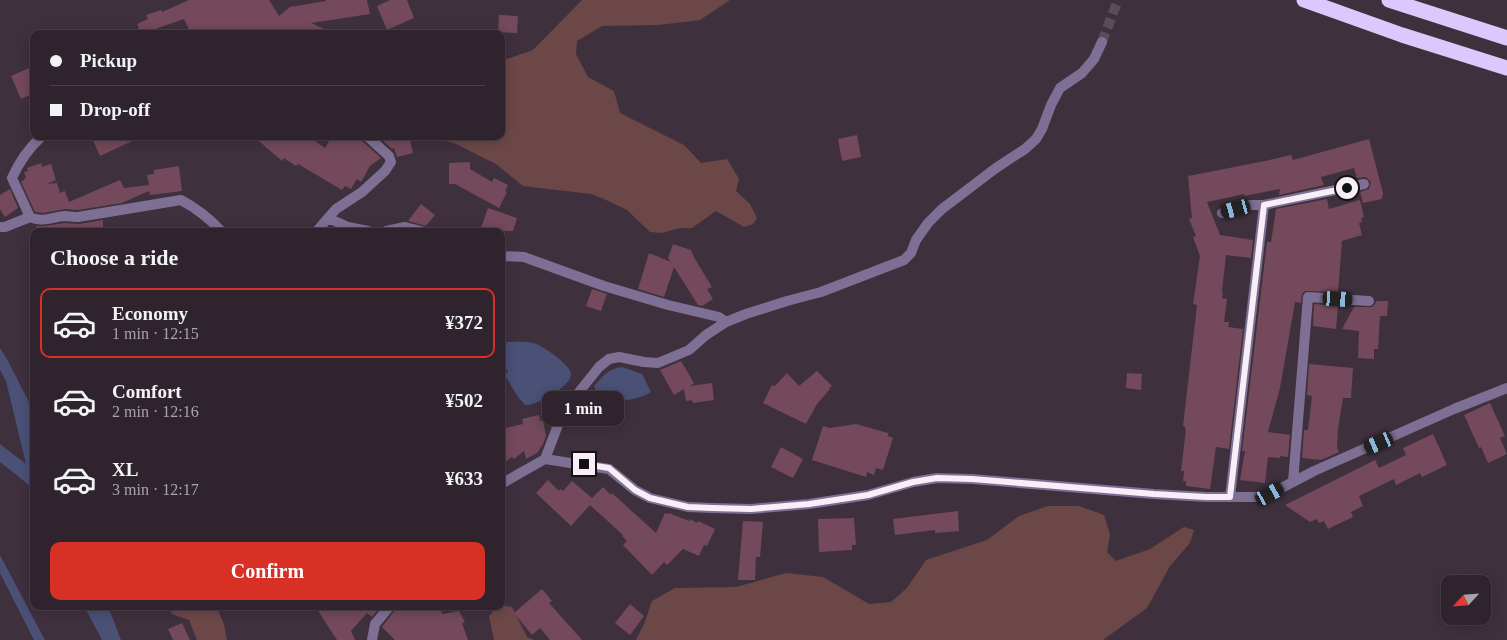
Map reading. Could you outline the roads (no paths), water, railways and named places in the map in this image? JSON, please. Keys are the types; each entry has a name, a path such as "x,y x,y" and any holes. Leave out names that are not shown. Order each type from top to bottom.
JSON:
{"highway":[{"path":"1304,0 1402,35 1507,68"},
{"path":"1389,0 1507,38"}],"street":[{"path":"545,459 563,412 599,367 608,359 619,357 658,363 689,350 706,334 726,322 787,301 821,292 904,260 911,253 916,240 942,209 1036,139 1060,88 1082,73 1094,59 1102,42"},
{"path":"38,140 28,151 12,178 30,217 37,220 64,216 78,217 180,200 192,205 218,228"},
{"path":"320,228 336,208 362,192 385,171 391,162 389,156 371,140"},
{"path":"1222,213 1250,205 1264,205 1364,184"},
{"path":"1230,497 1264,205"},
{"path":"0,227 5,227 30,217"},
{"path":"328,218 353,228"},
{"path":"505,256 524,256 604,286 668,305 719,317 726,322"},
{"path":"1293,482 1308,297 1369,301"},
{"path":"505,482 545,459 609,468 635,490 650,498 688,507 751,509 809,504 868,495 913,482 937,478 972,479 1154,494 1257,497 1270,494 1454,409 1507,388"},
{"path":"372,640 375,624 387,610"}],"water":[{"path":"506,342 530,342 543,347 570,370 570,379 560,389 545,399 525,405 505,376 508,372 505,366 505,345 507,344"},
{"path":"0,348 30,404 30,486 0,462 0,444 26,464 6,381 0,370"},
{"path":"622,367 642,374 651,392 637,398 623,400 609,398 595,392 594,386 603,376 613,369"},
{"path":"0,555 45,640 34,640 0,573"},
{"path":"86,610 110,610 121,640 102,640"}],"tunnel":[{"path":"1102,42 1118,0"}]}
